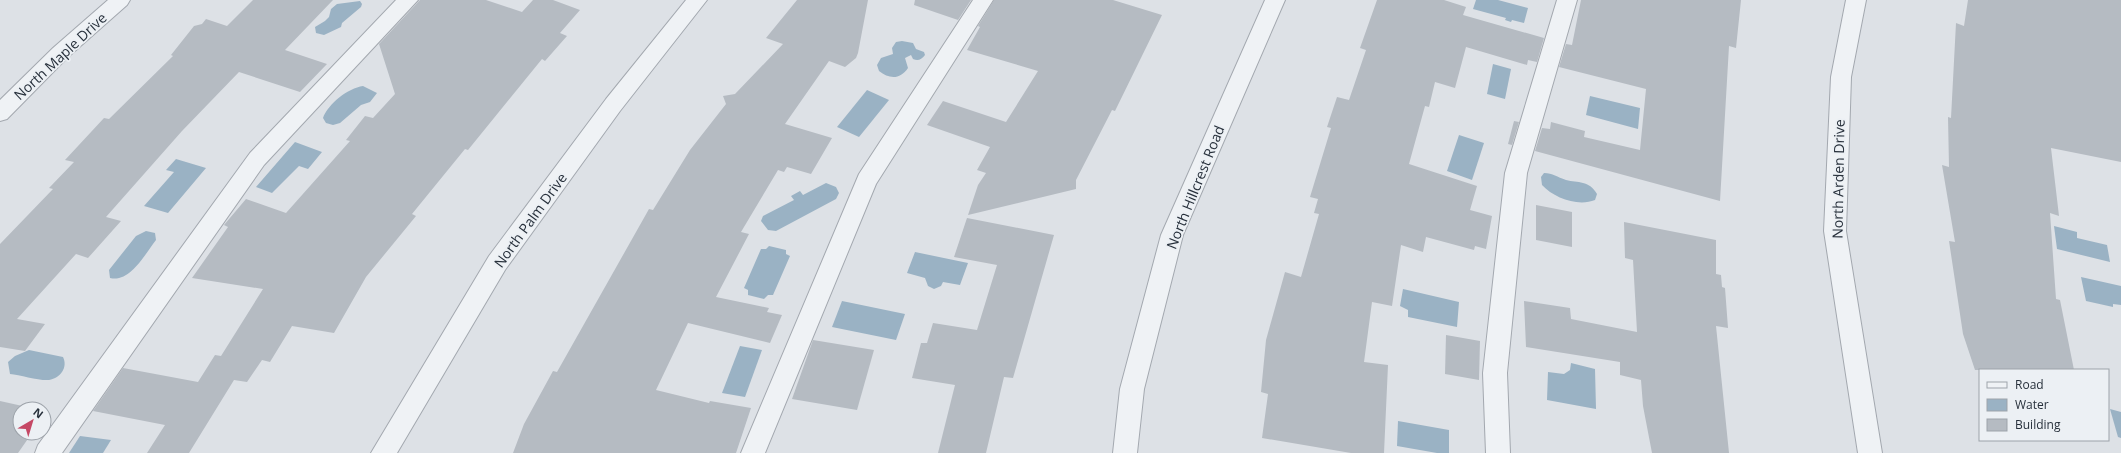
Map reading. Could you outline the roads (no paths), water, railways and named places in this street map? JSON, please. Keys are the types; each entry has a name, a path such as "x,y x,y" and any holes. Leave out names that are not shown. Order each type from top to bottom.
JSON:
{"street":[{"name":"North Maple Drive","path":"0,113 60,53 120,0"},
{"path":"47,453 257,159 408,0"},
{"name":"North Palm Drive","path":"382,453 497,263 613,105 697,0"},
{"path":"753,453 867,180 983,0"},
{"name":"North Hillcrest Road","path":"1125,453 1132,389 1172,235 1275,0"},
{"path":"1498,453 1495,373 1516,173 1567,0"},
{"name":"North Arden Drive","path":"1856,0 1841,77 1835,231 1870,453"}],"water":[{"path":"1476,0 1498,0 1528,8 1524,23 1512,20 1511,22 1505,20 1506,18 1473,9"},
{"path":"360,1 362,4 361,7 342,23 341,27 324,35 316,33 315,27 329,17 331,9 337,4"},
{"path":"902,41 913,43 916,49 924,52 925,55 918,60 913,59 911,55 905,58 908,68 902,75 890,77 883,74 879,71 877,65 881,58 893,54 892,48 896,42"},
{"path":"1493,64 1511,69 1505,99 1487,94"},
{"path":"363,86 377,93 370,102 361,105 340,123 333,125 326,123 323,118 329,107 334,102 345,93 357,87"},
{"path":"867,90 889,100 859,137 837,127"},
{"path":"1590,96 1640,108 1638,129 1586,115"},
{"path":"1459,135 1484,143 1472,180 1447,171"},
{"path":"295,142 322,152 308,169 299,166 272,193 256,187"},
{"path":"176,159 206,168 168,213 144,206 174,172 166,170"},
{"path":"1544,173 1553,174 1566,180 1587,184 1597,194 1595,200 1588,202 1574,202 1553,194 1542,185 1541,177"},
{"path":"826,183 836,187 839,193 836,199 776,231 768,230 761,221 763,216 794,200 791,196 800,191 803,195"},
{"path":"2054,226 2077,232 2077,238 2107,245 2110,262 2057,249"},
{"path":"146,231 155,233 156,240 142,259 130,272 124,276 110,278 109,270 136,236"},
{"path":"769,246 786,250 786,254 790,256 773,295 768,295 764,299 748,295 748,290 744,288 761,249 766,249"},
{"path":"915,252 968,263 960,285 943,282 941,286 934,289 928,286 925,278 907,273"},
{"path":"2081,277 2121,286 2121,305 2113,304 2113,307 2086,301"},
{"path":"1403,289 1459,302 1457,327 1408,317 1408,310 1400,306"},
{"path":"842,301 905,314 896,340 832,327"},
{"path":"740,346 762,350 745,397 722,393"},
{"path":"29,350 63,357 65,365 62,372 57,377 49,380 41,380 10,374 8,362 15,356"},
{"path":"1571,363 1595,369 1596,409 1547,400 1548,372 1564,374 1570,370"},
{"path":"2110,409 2121,412 2121,438 2118,437"},
{"path":"1398,421 1449,430 1449,453 1437,453 1397,446"},
{"path":"80,436 111,440 103,453 69,453"}]}
